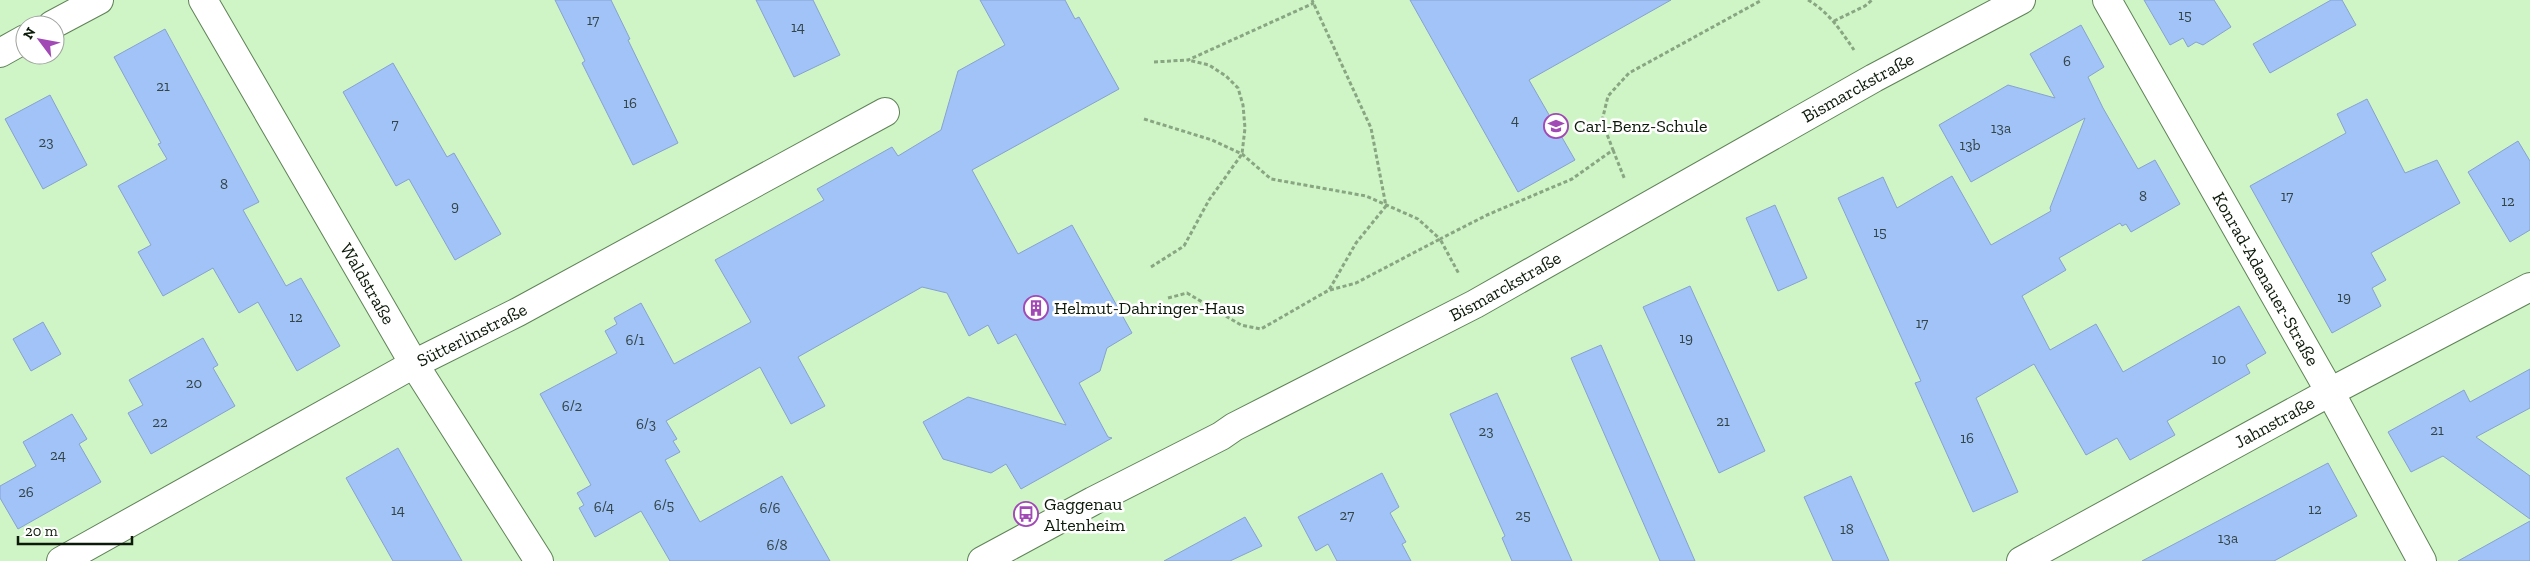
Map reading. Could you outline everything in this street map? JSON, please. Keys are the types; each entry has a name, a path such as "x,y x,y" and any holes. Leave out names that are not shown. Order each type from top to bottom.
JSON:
{"street":[{"path":"65,18 99,0"},
{"name":"Waldstraße","path":"203,0 414,364 539,561"},
{"name":"Bismarckstraße","path":"982,561 1234,427 1475,304 1874,78 2021,0"},
{"name":"Konrad-Adenauer-Straße","path":"2107,0 2330,392 2422,561"},
{"path":"0,53 15,45"},
{"name":"Sütterlinstraße","path":"61,561 414,364 518,312 885,112"},
{"name":"Jahnstraße","path":"2021,561 2330,392 2530,287"}],"path":[{"path":"1168,298 1187,293 1241,325 1261,329 1329,290 1356,284 1487,214 1572,178 1613,150 1602,121 1608,96 1629,73 1762,0"},
{"path":"1808,0 1820,7 1834,21 1874,78"},
{"path":"1834,21 1865,6 1872,0"},
{"path":"1188,60 1313,2 1371,128 1386,206 1356,243 1329,290"},
{"path":"1151,267 1184,246 1209,200 1242,154 1245,128 1243,105 1238,88 1226,76 1209,65 1188,60 1154,62"},
{"path":"1144,120 1212,140 1242,154 1271,180 1366,196 1418,219 1440,240 1475,304"}],"building":[{"path":"555,0 611,0 630,39 628,40 678,143 633,165 582,63 585,61"},
{"path":"756,0 813,0 840,55 794,77"},
{"path":"980,0 1065,0 1075,19 1079,17 1119,89 972,170 1018,254 1072,225 1132,333 1107,348 1100,371 1079,383 1108,437 1112,438 1021,489 1006,464 991,473 943,459 923,422 968,397 1066,425 1016,334 998,344 988,325 969,336 947,293 922,287 798,357 825,406 791,424 760,367 666,421 677,439 673,441 680,452 665,460 700,522 782,476 830,561 670,561 641,511 595,537 579,508 584,505 577,493 591,485 540,394 617,353 605,331 617,324 614,318 641,303 674,364 751,322 715,260 824,200 817,189 892,147 898,156 941,130 958,71 1005,45"},
{"path":"1410,0 1671,0 1529,80 1575,160 1518,192"},
{"path":"2144,0 2214,0 2231,27 2203,45 2196,42 2188,47 2183,38 2170,45"},
{"path":"2331,0 2342,0 2356,25 2270,73 2253,44"},
{"path":"2081,25 2104,67 2088,77 2103,108 2138,169 2155,160 2180,204 2131,232 2126,224 2122,226 2120,223 2059,258 2066,270 2022,296 2050,350 2096,324 2123,372 2239,306 2266,353 2246,365 2250,373 2167,421 2175,435 2130,460 2117,438 2086,455 2034,364 1976,398 2018,492 1973,512 1915,383 1921,381 1838,198 1883,177 1897,208 1952,176 1991,245 2051,211 2050,208 2085,118 1971,182 1939,125 2008,85 2055,98 2030,54"},
{"path":"165,29 259,202 243,210 286,286 301,278 340,346 297,371 258,302 239,313 213,268 163,296 138,252 151,245 118,186 167,159 158,144 161,143 114,57"},
{"path":"393,63 447,157 454,153 501,234 455,260 409,179 396,186 343,92"},
{"path":"50,95 87,165 43,189 5,119"},
{"path":"2367,99 2405,173 2437,160 2460,203 2371,253 2386,280 2372,288 2381,306 2332,333 2250,186 2346,133 2337,114"},
{"path":"2518,141 2530,161 2530,230 2510,242 2468,172"},
{"path":"1775,205 1807,278 1778,291 1746,218"},
{"path":"1690,286 1765,451 1719,473 1643,307"},
{"path":"43,322 61,354 31,371 13,339"},
{"path":"203,338 218,365 213,368 235,406 151,454 128,413 143,405 129,380"},
{"path":"1601,345 1695,561 1660,561 1571,358"},
{"path":"2530,369 2530,408 2476,437 2530,476 2530,519 2443,456 2411,472 2388,432 2464,390 2470,402"},
{"path":"1497,393 1572,561 1512,561 1502,538 1505,536 1450,414"},
{"path":"72,414 87,439 79,444 101,482 18,529 0,498 0,486 36,466 23,442"},
{"path":"398,448 462,561 393,561 346,478"},
{"path":"2328,463 2357,516 2274,561 2142,561"},
{"path":"1382,473 1399,507 1390,513 1406,542 1402,544 1411,561 1337,561 1328,544 1316,551 1298,517"},
{"path":"1851,476 1889,561 1833,561 1804,497"},
{"path":"1245,517 1262,546 1230,561 1164,561"},
{"path":"2530,521 2530,561 2458,561"}],"place":[{"name":"Carl-Benz-Schule","path":"1556,126"},
{"name":"Helmut-Dahringer-Haus","path":"1036,308"},
{"name":"Gaggenau Altenheim","path":"1026,514"}]}
